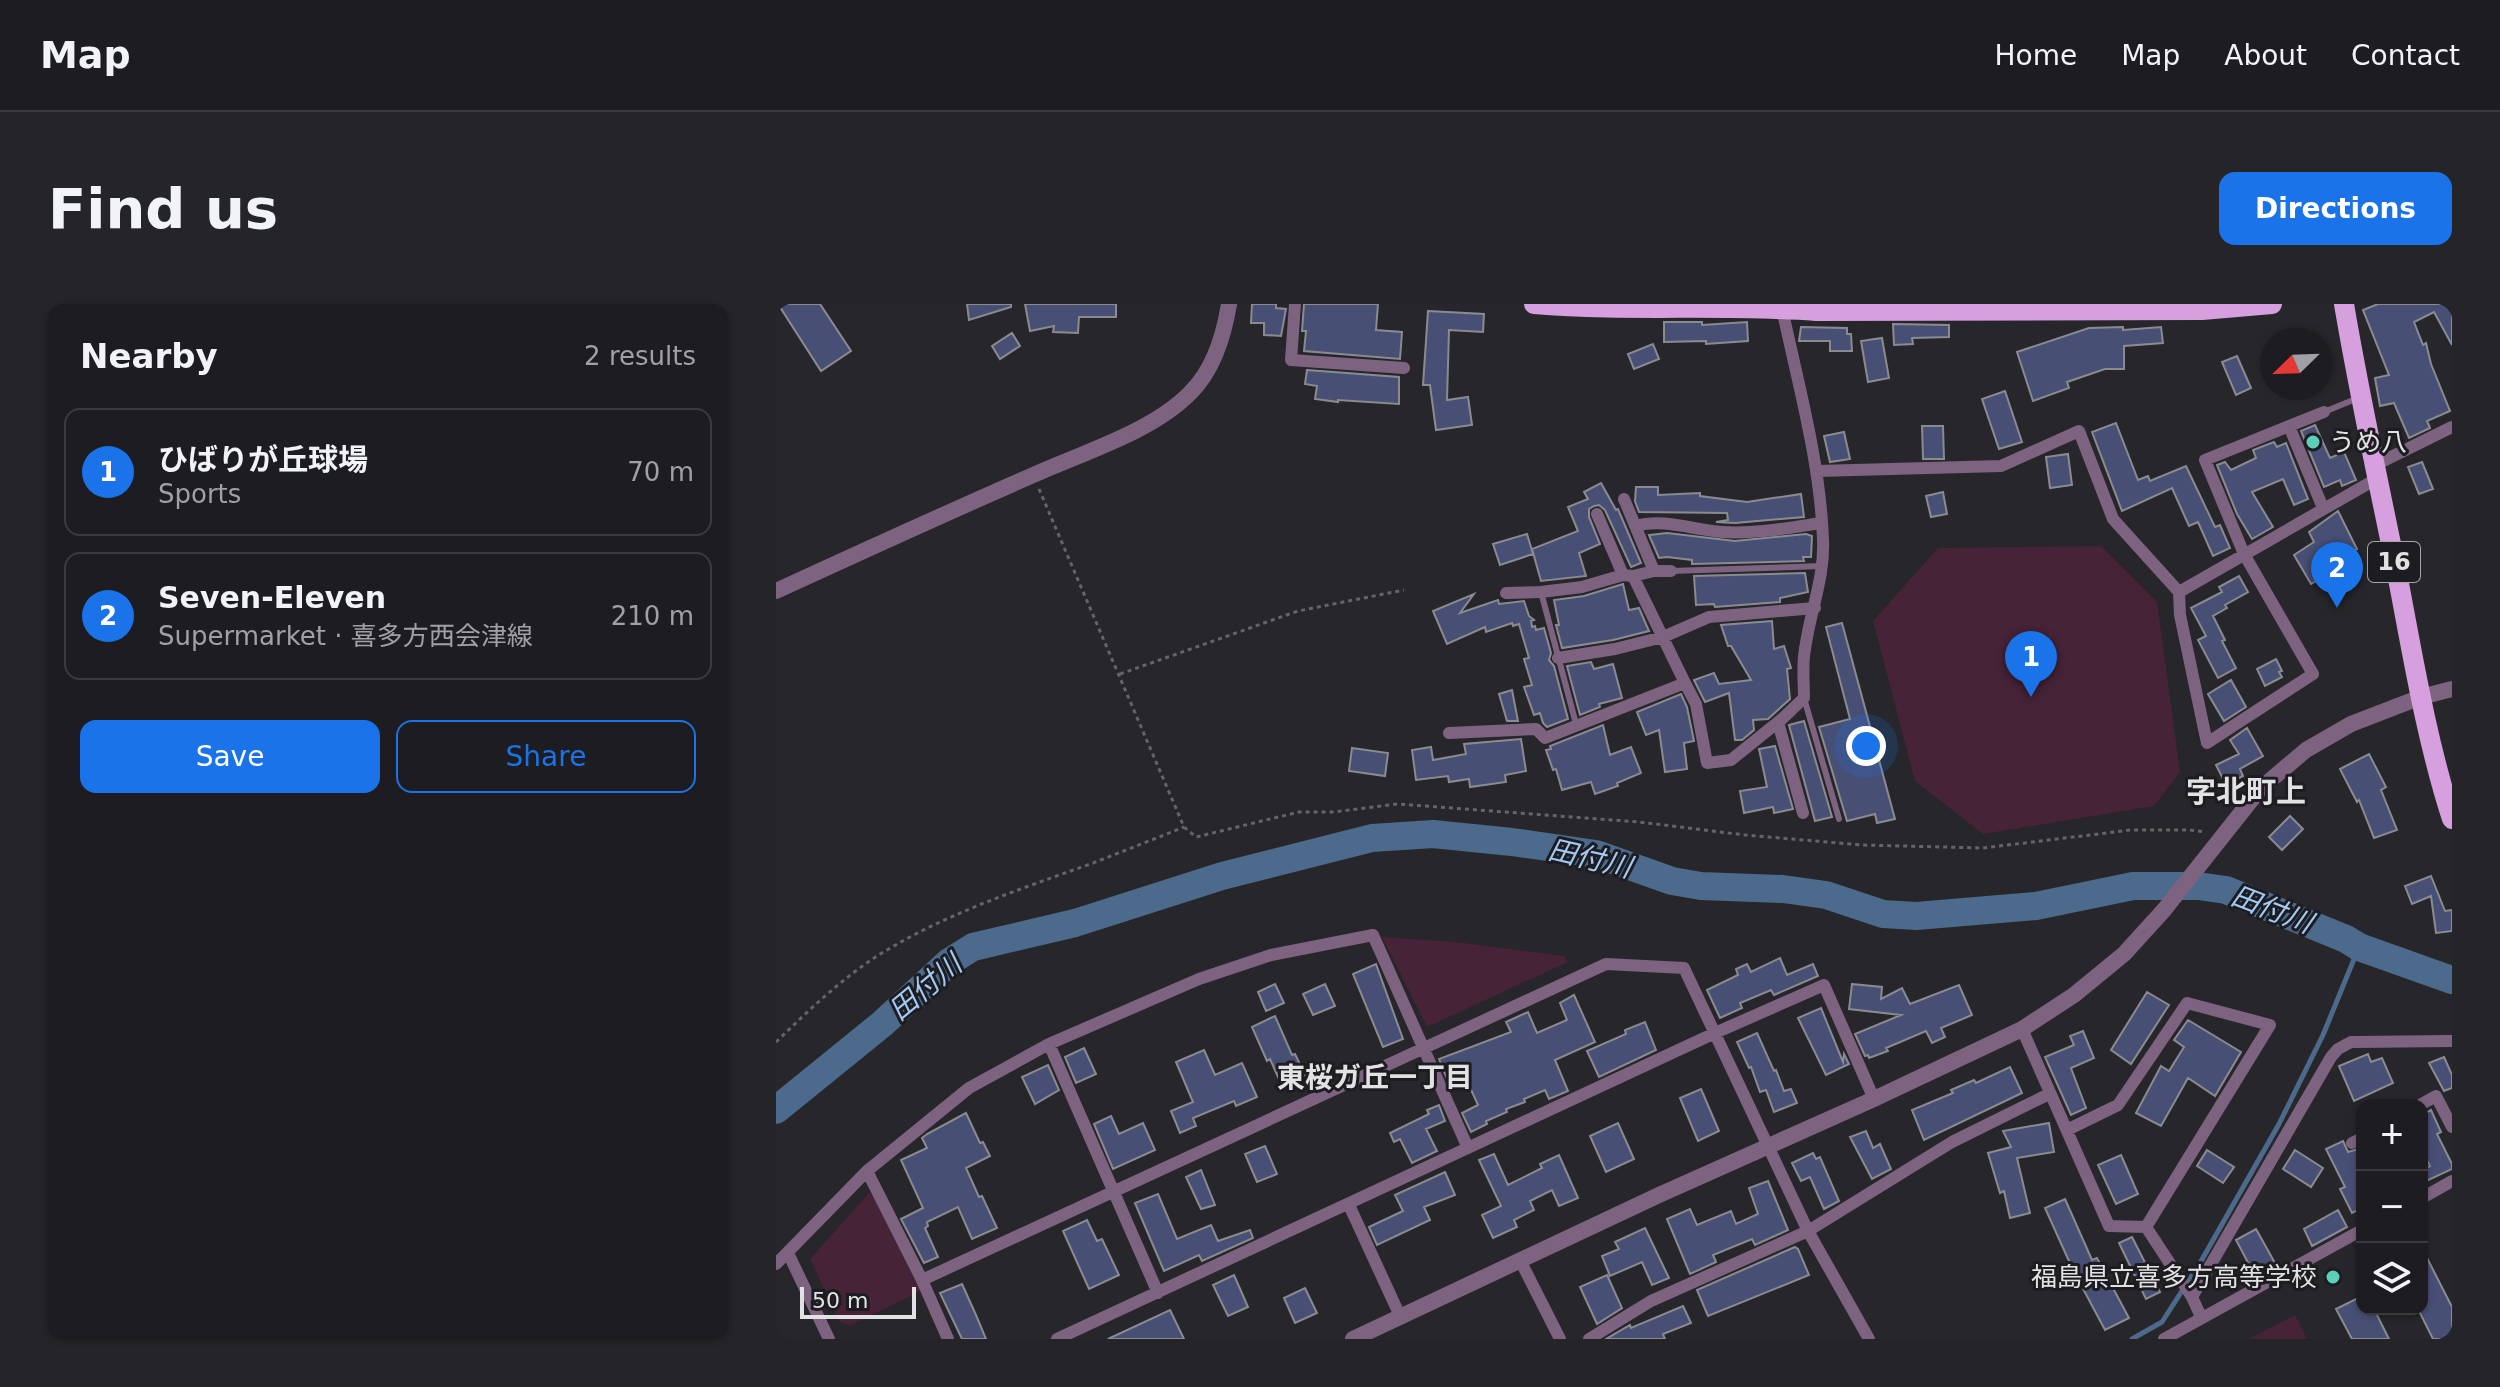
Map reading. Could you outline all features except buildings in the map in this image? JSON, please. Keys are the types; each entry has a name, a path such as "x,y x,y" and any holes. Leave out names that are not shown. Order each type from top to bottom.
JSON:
{"main road":[{"path":"1534,304 1816,311 2187,310 2272,304"},
{"name":"16","path":"2344,304 2359,397 2421,697 2452,819"}],"street":[{"path":"776,591 1145,427 1191,392 1210,367 1225,327 1229,304"},
{"path":"1295,304 1291,360 1404,368"},
{"path":"1597,514 1696,704 1707,763 1731,760 1804,698 1804,650 1822,566 1817,471 1782,308"},
{"path":"1817,471 2001,466 2079,431 2113,519 2179,592 2180,615 2207,743 2313,674 2244,554 2205,460 2324,412"},
{"path":"2289,426 2323,508"},
{"path":"2179,592 2323,508 2376,471 2452,427"},
{"path":"1624,499 1654,571"},
{"path":"1636,526 1650,522 1722,532 1755,532 1821,523"},
{"path":"1506,593 1582,587 1628,575 1671,571"},
{"path":"1558,658 1663,637 1709,617 1815,608"},
{"path":"1449,733 1536,729 1545,738 1685,683"},
{"path":"1353,1339 2022,1029 2074,995 2124,954 2164,910 2260,789 2306,750 2351,724 2421,697 2452,689"},
{"path":"1778,722 1803,813"},
{"path":"776,1264 867,1171 969,1088 1049,1044 1199,979 1271,955 1373,935 1468,1148"},
{"path":"922,1280 1606,964 1684,968 1808,1231 1869,1339"},
{"path":"1057,1339 1824,985 1874,1099"},
{"path":"2067,1130 2118,1105 2187,1003 2270,1025 2146,1227"},
{"path":"2022,1029 2109,1226 2146,1227"},
{"path":"2192,1297 2338,1049 2351,1042 2452,1041"},
{"path":"1049,1044 1158,1293"},
{"path":"1589,1339 1651,1301 1808,1231 1952,1142 2049,1094"},
{"path":"2428,1100 2436,1096 2452,1127"},
{"path":"867,1171 948,1339"},
{"path":"2428,1195 2452,1181"},
{"path":"1349,1205 1401,1318"},
{"path":"2146,1227 2192,1297 2201,1317"},
{"path":"2164,1339 2356,1233"},
{"path":"788,1253 829,1339"},
{"path":"1520,1260 1560,1339"}],"lane":[{"path":"2324,412 2359,397"},
{"path":"1671,571 1822,566"},
{"path":"1541,592 1576,726"},
{"path":"1804,698 1839,819"}],"path":[{"path":"1033,475 1184,827 1196,837 1299,812 1333,812 1398,804 1639,822 1862,845 1983,848 2048,842 2086,834 2175,830 2206,832 2220,842"},
{"path":"1120,674 1298,611 1404,590"},
{"path":"776,1042 844,980 874,958 915,935 962,912 1184,827"}],"shaded area":[{"path":"2101,546 2157,602 2180,772 2154,806 1983,834 1915,781 1873,621 1938,548"},
{"path":"1382,937 1456,942 1564,956 1568,962 1427,1027"},
{"path":"869,1193 874,1195 921,1291 849,1326 839,1321 810,1259"},
{"path":"2295,1315 2307,1339 2249,1339"}],"waterway":[{"name":"田付川","path":"776,1110 882,1024 949,962 973,947 1075,923 1222,876 1372,838 1433,834 1596,854 1672,881 1826,895 1883,914 1916,916 2036,906 2133,886 2198,886 2226,890 2359,947 2452,980"},
{"path":"2132,1339 2162,1322 2200,1263 2279,1124 2323,1035 2359,947"}],"place":[{"name":"うめ八","path":"2313,442"},
{"name":"Seven-Eleven","path":"2337,608"},
{"name":"ひばりが丘球場","path":"2031,697"},
{"name":"福島県立喜多方高等学校","path":"2333,1277"}],"district":[{"name":"字北町上","path":"2246,792"},
{"name":"東桜ガ丘一丁目","path":"1375,1077"}]}
